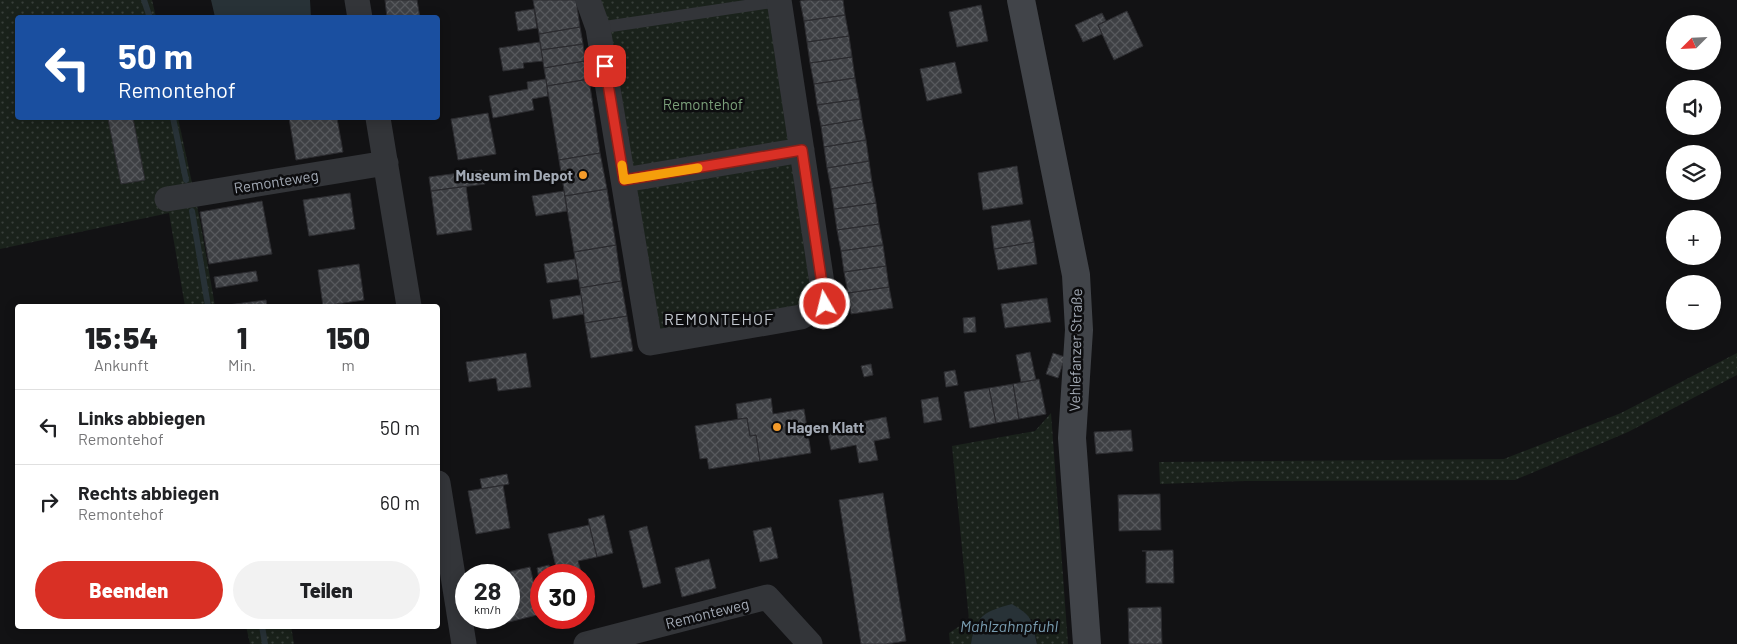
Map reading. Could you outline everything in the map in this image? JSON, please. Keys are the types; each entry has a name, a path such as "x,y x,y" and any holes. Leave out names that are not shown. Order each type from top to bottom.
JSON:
{"street":[{"path":"357,0 360,15"},
{"path":"588,0 598,28 650,342 801,317 825,304 779,1"},
{"name":"Vehlefanzer Straße","path":"1021,0 1076,275 1079,330 1072,438 1087,644"},
{"path":"378,120 409,304"},
{"path":"624,180 802,150"},
{"name":"Remonteweg","path":"167,199 386,164"},
{"path":"440,495 464,644"},
{"name":"Remonteweg","path":"586,644 767,597 810,644"}],"lane":[{"path":"598,28 779,1"}],"green space":[{"path":"0,0 152,0 156,15 15,15 15,120 178,120 200,220 215,304 185,304 169,213 0,249"},
{"name":"Remontehof","path":"585,0 784,0 838,320 645,350"},
{"path":"1737,353 1737,375 1628,432 1515,480 1245,481 1160,484 1159,462 1504,459 1621,413"},
{"path":"1051,413 1068,644 1037,644 1032,619 974,626 971,644 950,644 949,633 969,620 952,446 1035,431"},
{"path":"247,629 292,629 294,644 250,644"}],"water":[{"path":"211,0 310,0 311,15 215,15"},
{"name":"Mahlzahnpfuhl","path":"1012,604 1024,612 1031,620 1037,644 971,644 975,626 983,616 995,609"}],"building":[{"path":"385,0 417,0 420,15 387,15"},
{"path":"533,0 576,0 580,27 539,34"},
{"path":"843,0 845,15 804,21 800,1"},
{"path":"981,5 988,41 957,47 949,12"},
{"path":"534,9 537,28 518,31 515,12"},
{"path":"1127,11 1143,46 1114,60 1098,25"},
{"path":"1102,13 1106,21 1098,25 1102,34 1083,42 1075,25"},
{"path":"845,15 849,36 807,42 804,21"},
{"path":"580,27 583,44 541,50 539,34"},
{"path":"849,36 852,57 810,63 807,42"},
{"path":"540,42 543,61 523,63 524,68 503,71 499,48"},
{"path":"583,44 585,61 544,68 541,50"},
{"path":"852,57 855,78 814,84 810,63"},
{"path":"585,61 589,79 547,86 544,68"},
{"path":"955,62 962,93 927,101 920,69"},
{"path":"855,78 859,99 817,105 814,84"},
{"path":"546,79 548,96 532,99 534,110 493,118 489,96 528,89 527,82"},
{"path":"589,79 600,153 559,160 547,86"},
{"path":"859,99 862,119 821,126 817,105"},
{"path":"488,113 496,154 458,160 451,119"},
{"path":"862,119 866,140 824,147 821,126"},
{"path":"108,120 133,120 145,180 121,184"},
{"path":"289,120 337,120 343,152 296,160"},
{"path":"866,140 869,161 827,168 824,147"},
{"name":"Museum im Depot","path":"600,153 607,189 565,196 559,160"},
{"path":"869,161 872,182 831,189 827,168"},
{"path":"1017,166 1023,204 983,210 978,173"},
{"path":"482,170 485,184 431,191 429,177"},
{"path":"872,182 876,203 834,209 831,189"},
{"path":"466,186 472,230 437,235 431,191"},
{"path":"607,189 616,245 574,252 565,196"},
{"path":"564,191 567,211 536,216 532,196"},
{"path":"350,193 355,229 309,236 303,200"},
{"path":"262,201 272,254 209,264 200,212"},
{"path":"876,203 879,224 837,230 834,209"},
{"path":"1030,220 1034,242 994,249 991,226"},
{"path":"879,224 883,245 841,251 837,230"},
{"path":"1034,242 1037,264 998,270 994,249"},
{"path":"616,245 621,281 580,288 574,252"},
{"path":"883,245 886,266 844,272 841,251"},
{"path":"575,259 578,279 547,283 544,264"},
{"path":"359,264 364,300 323,304 318,270"},
{"path":"886,266 889,287 848,293 844,272"},
{"path":"256,271 258,281 216,288 214,277"},
{"path":"621,281 627,316 585,323 580,288"},
{"path":"889,287 893,308 851,314 848,293"},
{"path":"581,295 584,314 553,319 550,300"},
{"path":"1047,298 1051,322 1005,328 1001,304"},
{"path":"266,300 267,304 235,304"},
{"path":"627,316 633,351 591,358 585,323"},
{"path":"975,317 976,332 964,333 963,318"},
{"path":"1030,352 1036,380 1021,382 1016,355"},
{"path":"526,353 531,387 498,391 496,378 469,382 466,362"},
{"path":"1053,353 1065,357 1058,378 1046,374"},
{"path":"871,364 873,375 864,377 861,366"},
{"path":"955,370 958,385 946,387 944,372"},
{"path":"1039,379 1046,414 1019,419 1013,384"},
{"path":"1013,384 1019,419 996,423 989,388"},
{"path":"989,388 996,423 970,428 964,392"},
{"path":"938,397 942,420 924,423 921,400"},
{"name":"Hagen Klatt","path":"771,398 773,414 804,409 811,453 760,461 756,435 750,436 747,418 738,419 736,404"},
{"path":"886,417 890,438 874,441 878,460 859,463 856,445 831,450 827,428"},
{"path":"747,418 750,436 756,435 760,461 709,469 707,458 700,459 695,426"},
{"path":"1131,430 1133,451 1096,454 1094,432"},
{"path":"507,474 509,484 482,489 480,479"},
{"path":"503,485 510,528 476,534 468,491"},
{"path":"883,493 906,641 886,644 861,644 839,500"},
{"path":"1160,494 1161,530 1119,531 1118,495"},
{"path":"604,515 613,553 597,557 588,519"},
{"path":"589,525 597,557 578,561 579,564 555,564 548,534"},
{"path":"647,526 661,583 643,588 629,531"},
{"path":"771,527 778,558 760,562 753,531"},
{"path":"1173,550 1174,583 1146,583 1146,551 1142,551"},
{"path":"709,559 716,588 682,597 675,568"},
{"path":"530,567 530,617 520,619 520,569"},
{"path":"1161,607 1162,644 1129,644 1128,608"}],"waterway":[{"path":"144,0 149,15"},
{"path":"173,120 186,180"},
{"path":"192,211 208,304"},
{"path":"262,629 265,644"}],"slow traffic":[{"path":"622,165 624,180 698,168"}],"place":[{"name":"Museum im Depot","path":"583,175"},
{"name":"Hagen Klatt","path":"777,427"}],"district":[{"name":"REMONTEHOF","path":"719,318"}],"route":[{"path":"605,66 624,180 802,150 825,304"}]}
